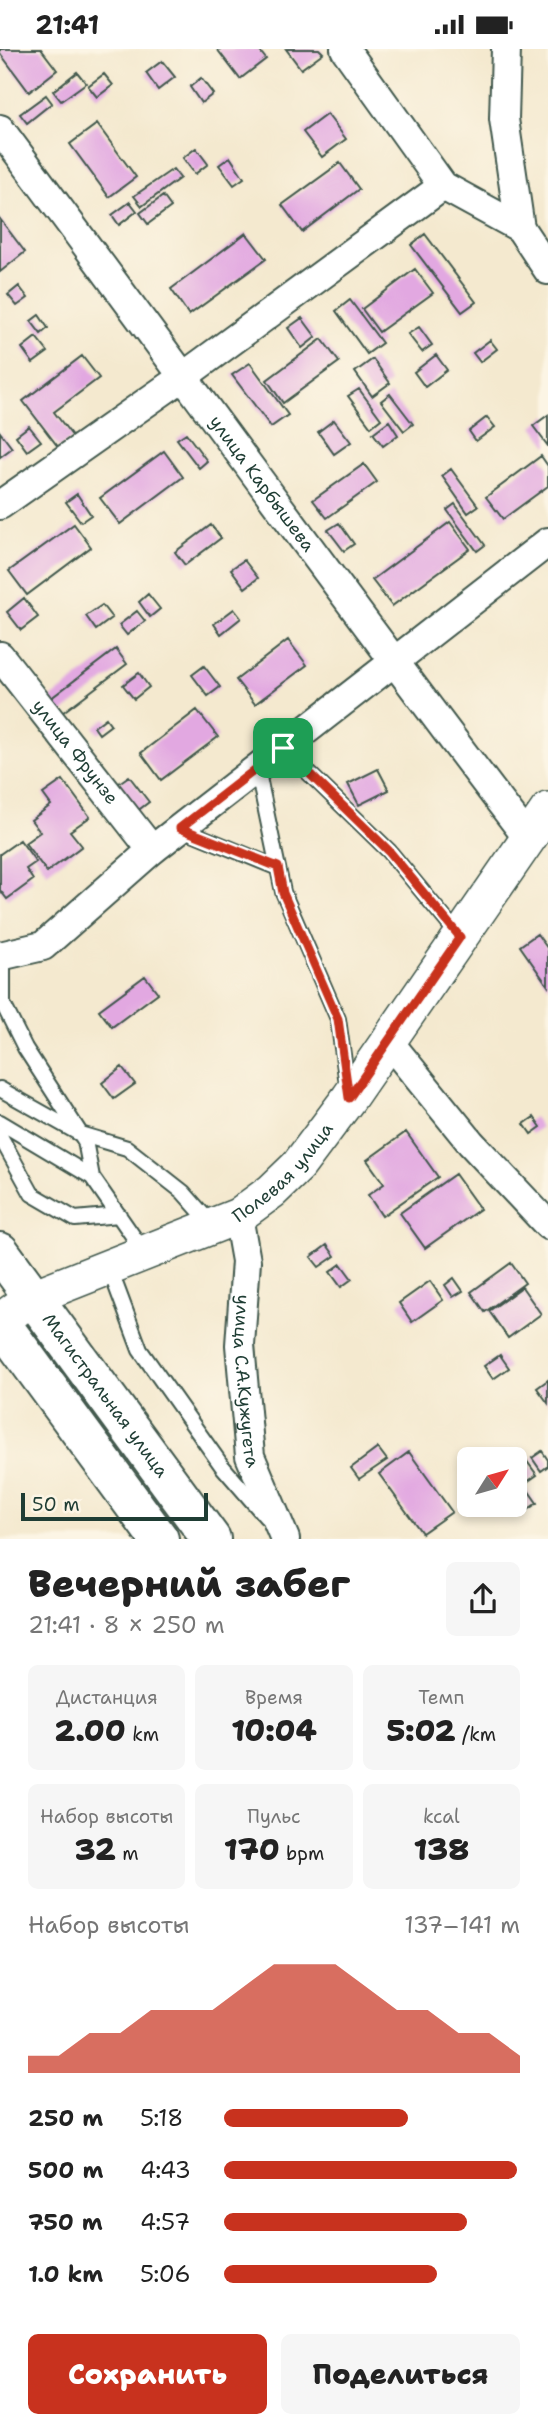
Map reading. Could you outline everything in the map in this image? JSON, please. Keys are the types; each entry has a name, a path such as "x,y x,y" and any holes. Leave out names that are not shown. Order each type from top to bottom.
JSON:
{"main road":[{"name":"Магистральная улица","path":"0,1252 211,1539"},
{"path":"0,1321 159,1539"}],"street":[{"path":"345,49 443,186 520,228"},
{"path":"506,49 504,119 520,228 548,270"},
{"name":"улица Карбышева","path":"0,129 392,662 538,824"},
{"path":"0,505 184,376 443,186"},
{"path":"1,956 43,946 152,849 548,542"},
{"name":"улица Фрунзе","path":"0,656 152,849"},
{"name":"Полевая улица","path":"0,1321 33,1297 226,1221 272,1191 298,1166 349,1098 538,824"},
{"path":"389,1042 471,1143 548,1225"},
{"name":"улица С.А.Кужугета","path":"226,1221 246,1261 240,1345 250,1456 285,1539"}],"lane":[{"path":"283,748 389,851 460,937"},
{"path":"257,768 283,893 338,1019 349,1098"},
{"path":"180,828 278,867"},
{"path":"1,956 3,1005 25,1048 85,1141 92,1177 145,1253"},
{"path":"0,1089 80,1134 127,1148 183,1192 226,1221"},
{"path":"0,1122 92,1177"},
{"path":"0,1136 32,1194 75,1219 119,1216"},
{"path":"109,1266 140,1350 222,1466 285,1539"}],"building":[{"path":"0,49 41,49 57,70 29,92 0,53"},
{"path":"217,49 258,49 266,59 240,79"},
{"path":"286,49 319,49 323,53 301,69"},
{"path":"162,61 175,77 158,90 146,73"},
{"path":"77,72 86,83 61,101 53,91"},
{"path":"104,74 113,85 97,97 88,86"},
{"path":"201,78 213,94 201,103 190,87"},
{"path":"46,95 52,103 27,123 20,114"},
{"path":"327,114 346,139 322,157 303,132"},
{"path":"97,124 136,177 109,197 70,144"},
{"path":"196,148 208,164 195,174 183,158"},
{"path":"230,157 244,178 234,185 219,165"},
{"path":"340,163 359,189 302,232 282,205"},
{"path":"173,169 180,178 142,206 134,196"},
{"path":"163,196 171,207 148,224 140,213"},
{"path":"130,202 137,211 119,225 112,215"},
{"path":"0,219 25,252 0,272"},
{"path":"246,233 266,259 189,315 171,289"},
{"path":"425,234 476,302 462,312 411,245"},
{"path":"415,269 433,293 379,332 362,309"},
{"path":"19,286 28,298 17,306 8,295"},
{"path":"350,300 382,343 367,354 336,311"},
{"path":"39,315 48,328 41,334 31,321"},
{"path":"302,318 316,337 302,348 288,328"},
{"path":"419,327 432,345 422,352 408,334"},
{"path":"36,337 48,352 33,363 22,348"},
{"path":"322,339 339,362 283,403 267,380"},
{"path":"490,340 497,349 480,362 473,353"},
{"path":"436,355 447,370 425,387 414,372"},
{"path":"82,356 99,378 54,412 73,437 59,448 23,401"},
{"path":"373,359 390,383 372,396 355,372"},
{"path":"250,363 288,415 271,427 232,375"},
{"path":"359,389 381,419 371,427 348,396"},
{"path":"390,394 413,424 404,431 381,401"},
{"path":"548,415 548,446 533,426"},
{"path":"487,417 495,427 476,441 469,431"},
{"path":"334,420 351,442 334,454 318,432"},
{"path":"389,421 398,435 383,446 373,433"},
{"path":"29,426 41,441 27,451 16,436"},
{"path":"0,432 12,448 0,457"},
{"path":"186,433 207,461 199,468 177,439"},
{"path":"164,451 183,477 120,524 100,498"},
{"path":"541,456 548,466 548,486 503,519 486,497"},
{"path":"364,464 377,482 327,518 313,500"},
{"path":"451,469 478,506 468,513 442,476"},
{"path":"77,494 91,515 81,522 66,502"},
{"path":"455,504 485,545 477,551 447,510"},
{"path":"450,522 470,549 392,606 372,580"},
{"path":"339,523 354,544 344,551 328,530"},
{"path":"74,524 91,547 27,595 9,571"},
{"path":"211,525 221,538 185,565 175,552"},
{"path":"244,560 258,578 245,588 231,569"},
{"path":"148,594 160,609 150,617 139,602"},
{"path":"24,598 38,617 21,630 7,612"},
{"path":"102,605 112,618 96,630 86,616"},
{"path":"234,609 241,618 221,634 214,624"},
{"path":"137,611 145,621 127,635 119,625"},
{"path":"288,640 307,665 255,704 236,680"},
{"path":"116,649 127,664 58,716 46,702"},
{"path":"204,666 220,687 208,696 192,675"},
{"path":"139,673 149,687 134,699 123,685"},
{"path":"197,710 218,737 161,780 141,753"},
{"path":"106,718 111,725 99,734 94,727"},
{"path":"378,769 389,790 359,805 348,784"},
{"path":"129,776 149,802 132,815 112,788"},
{"path":"63,780 90,817 70,831 82,846 47,872 25,843 40,832 31,820 51,805 43,794"},
{"path":"20,840 36,862 26,869 33,880 7,899 0,890 0,854"},
{"path":"537,934 548,949 548,986 520,946"},
{"path":"145,976 158,993 112,1027 99,1010"},
{"path":"122,1067 135,1084 114,1099 102,1083"},
{"path":"534,1117 541,1127 531,1134 524,1124"},
{"path":"406,1132 438,1177 382,1216 368,1195 384,1184 367,1160"},
{"path":"455,1174 480,1209 425,1248 400,1213"},
{"path":"327,1245 335,1256 319,1267 311,1257"},
{"path":"511,1263 525,1283 485,1312 471,1292"},
{"path":"341,1264 352,1279 341,1287 330,1272"},
{"path":"454,1278 463,1291 453,1297 445,1285"},
{"path":"430,1281 443,1300 412,1322 399,1303"},
{"path":"522,1287 541,1314 508,1338 489,1311"},
{"path":"500,1355 509,1368 493,1379 484,1366"},
{"path":"548,1380 548,1403 537,1388"},
{"path":"378,1448 387,1460 359,1479 351,1468"},
{"path":"542,1451 548,1460 548,1466 541,1471 532,1458"},
{"path":"409,1452 452,1512 422,1533 379,1474"},
{"path":"527,1461 537,1475 527,1482"},
{"path":"527,1491 537,1503 527,1510"}],"route":[{"path":"283,748 389,851 460,937 349,1098 338,1019 283,893 278,867 180,828 283,748"}]}
